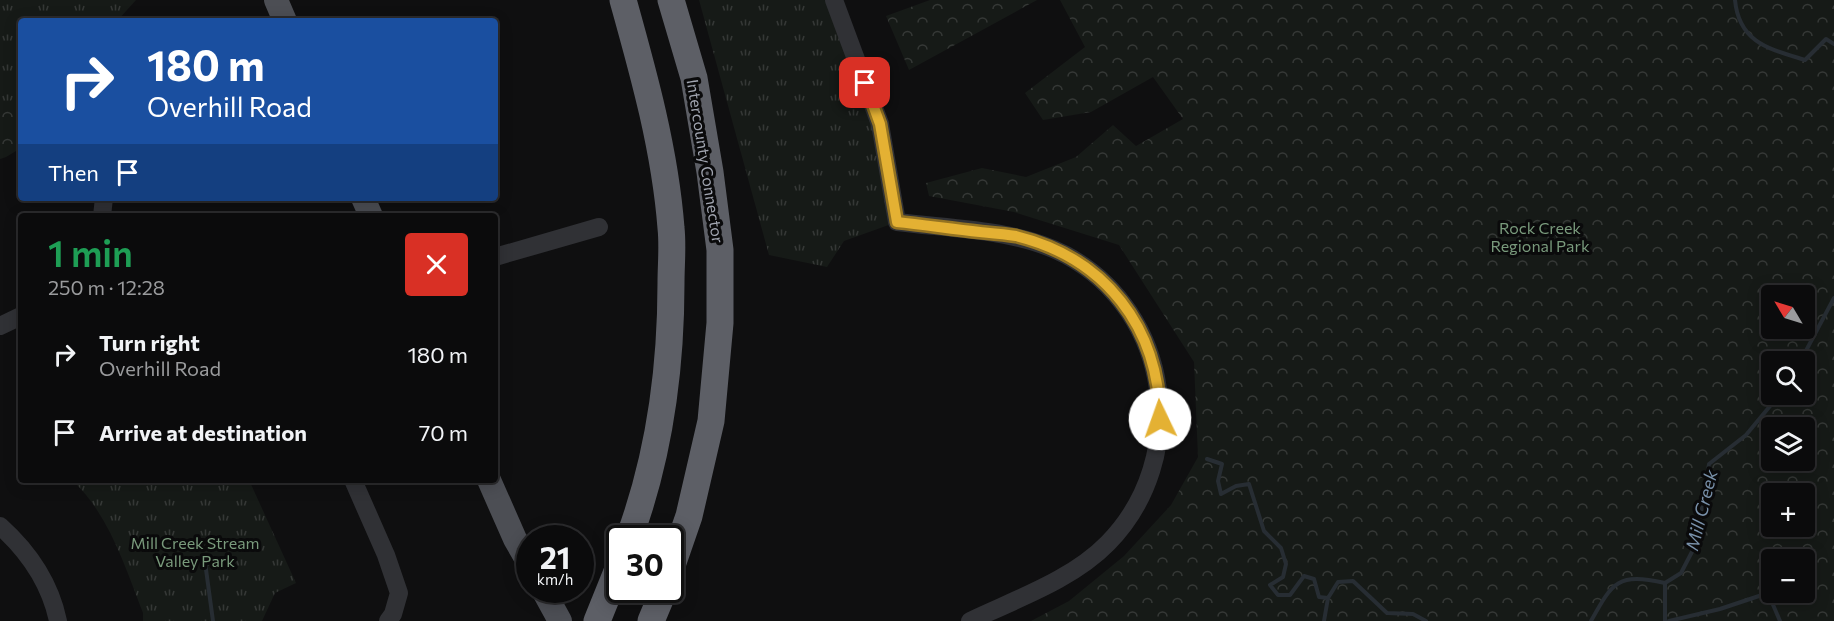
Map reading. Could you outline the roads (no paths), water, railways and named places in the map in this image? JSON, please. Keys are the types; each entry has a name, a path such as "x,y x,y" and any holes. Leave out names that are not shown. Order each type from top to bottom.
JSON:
{"highway":[{"path":"623,0 652,104 672,229 667,373 655,445 634,525"},
{"name":"Intercounty Connector","path":"671,0 694,78 711,172 720,250 720,323 711,421 684,530"},
{"path":"597,621 606,599"},
{"path":"651,621 659,603"}],"main road":[{"path":"276,0 284,18"},
{"path":"490,483 516,536"},
{"path":"550,603 560,621"}],"street":[{"path":"834,0 880,124 897,222 1014,236 1044,245 1066,255 1090,270 1118,297 1132,316 1143,338 1152,358 1157,378 1160,398 1159,442 1146,486 1124,525 1107,544 1072,570 970,621"},
{"path":"498,256 599,227"},
{"path":"0,326 18,317"},
{"path":"354,483 386,555 399,592 393,614 388,621"},
{"path":"0,526 18,542 42,576 54,604 58,621"}],"waterway":[{"path":"1735,0 1743,26 1758,42 1769,48 1805,60 1826,39 1834,44"},
{"name":"Mill Creek","path":"1806,351 1834,298"},
{"name":"Mill Creek","path":"1591,621 1605,597 1619,583 1637,579 1665,583 1681,573 1695,546 1709,464 1746,435 1771,405"},
{"path":"1207,459 1222,464 1218,481 1221,494 1236,486 1249,484 1264,531 1281,548 1286,564 1283,577 1270,585 1278,595 1290,595 1304,576 1314,579 1319,597 1328,598"},
{"path":"205,562 213,621"},
{"name":"Mill Creek","path":"1324,621 1328,598 1338,582 1353,581 1387,613 1413,614 1426,621"},
{"path":"1665,583 1665,621"},
{"path":"1669,621 1720,609 1768,593 1780,621"}],"park label":[{"name":"Rock Creek Regional Park","path":"1540,236"},
{"name":"Mill Creek Stream Valley Park","path":"195,551"}]}
